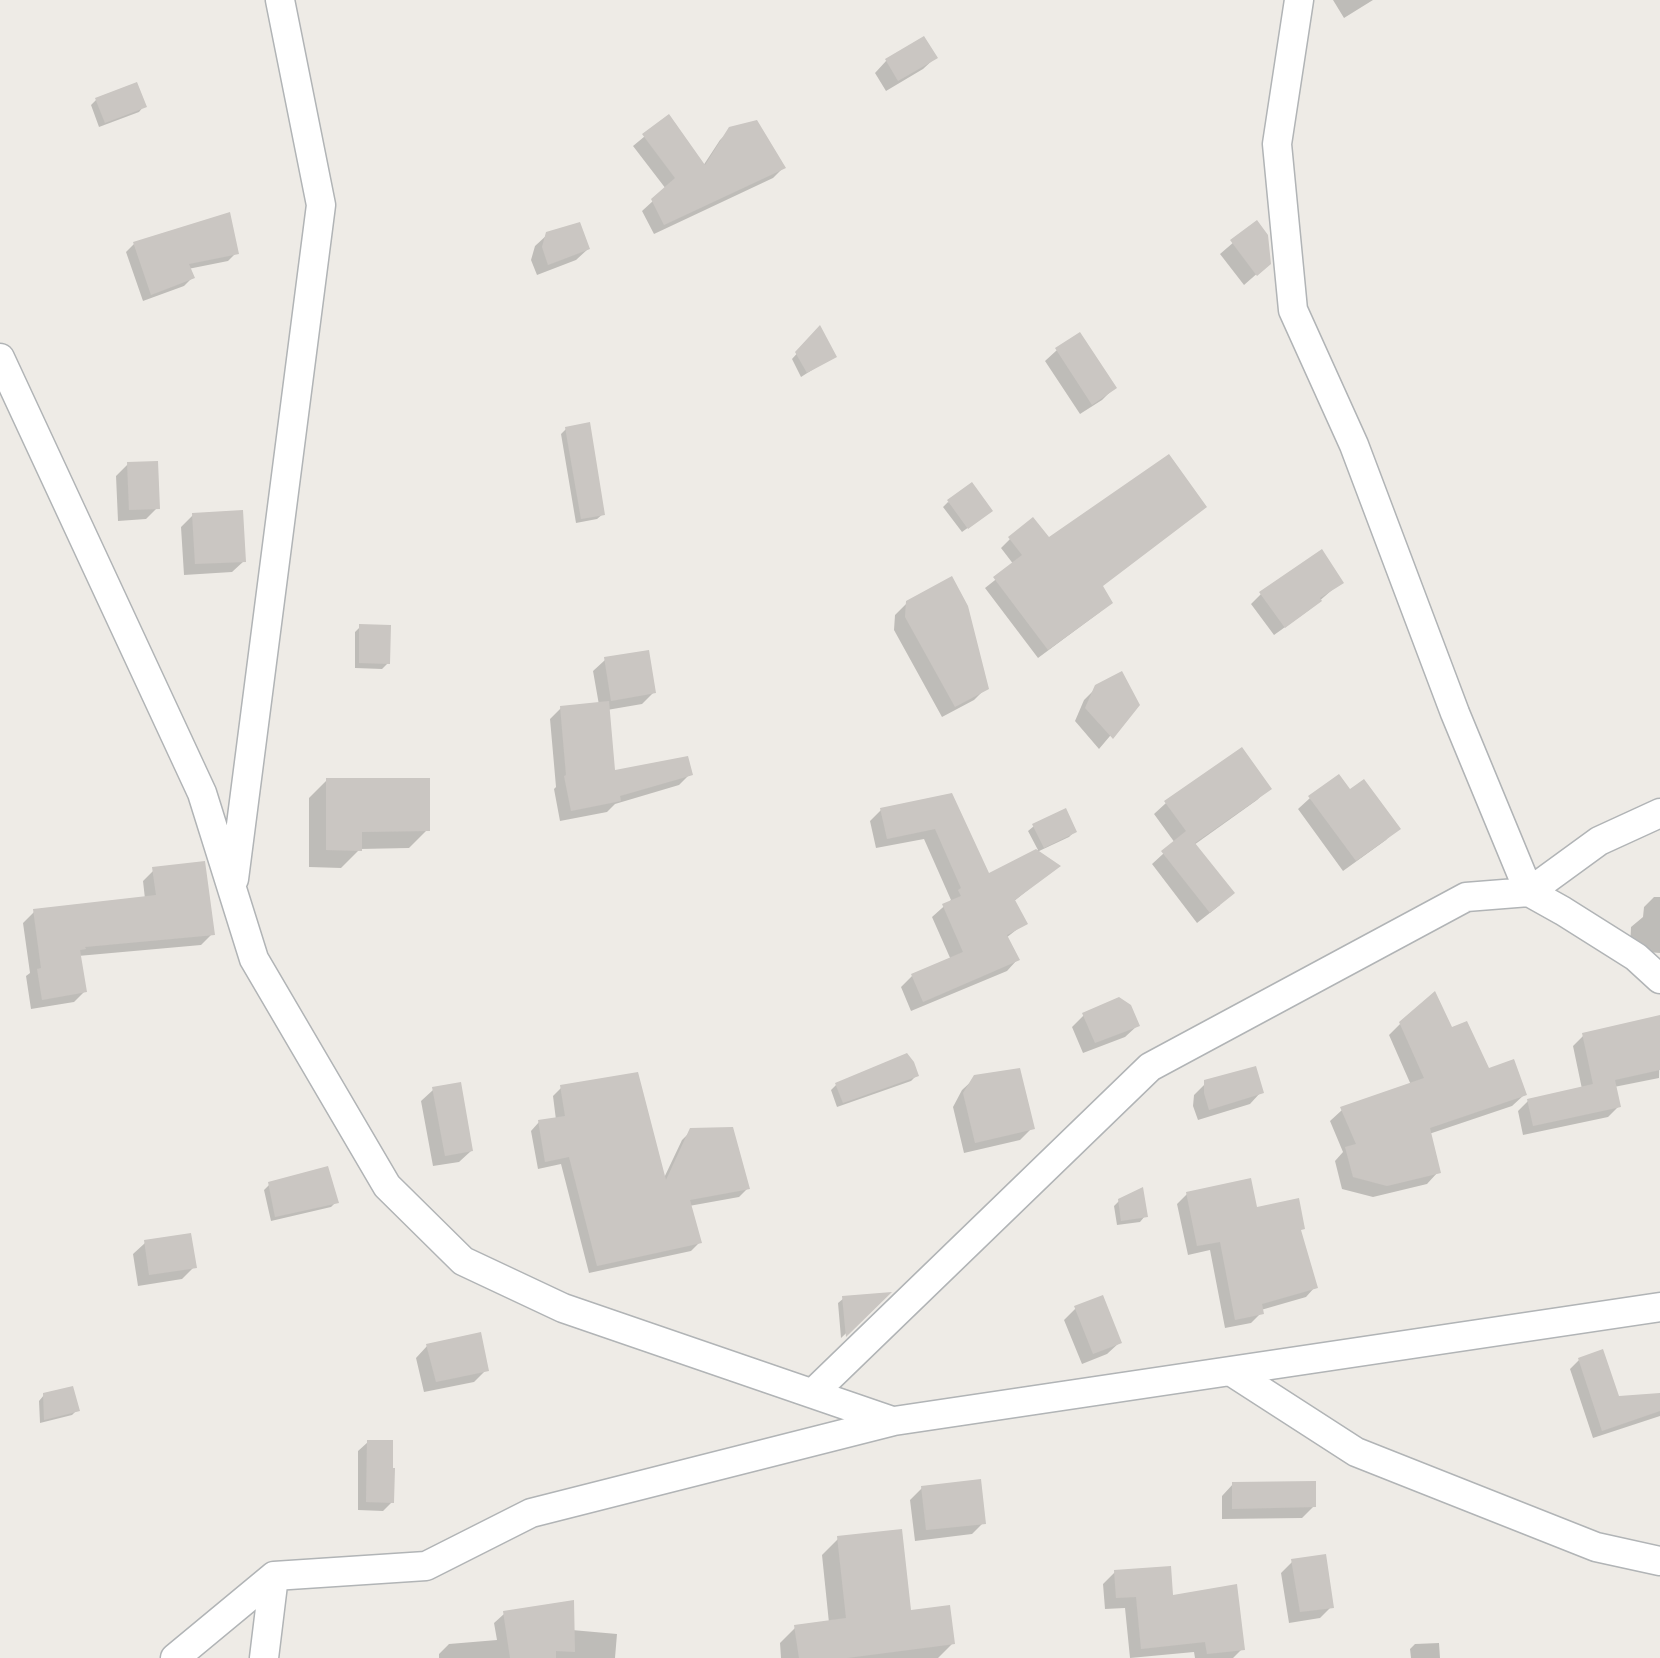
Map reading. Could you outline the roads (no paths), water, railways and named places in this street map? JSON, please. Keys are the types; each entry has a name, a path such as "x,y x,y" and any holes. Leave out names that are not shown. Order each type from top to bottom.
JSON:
{"street":[{"path":"233,890 321,205 280,0"},
{"path":"1299,0 1277,144 1293,310 1354,445 1528,892"},
{"path":"0,358 202,793 254,959 387,1186 463,1261 563,1308 894,1421"},
{"path":"1528,892 1599,841 1660,814"},
{"path":"812,1393 1150,1067 1466,896 1528,892 1636,957 1660,979"},
{"path":"176,1658 274,1576 426,1566 531,1513 894,1421 1660,1307"},
{"path":"1232,1372 1356,1452 1596,1547 1660,1561"},
{"path":"264,1658 274,1576"}]}
